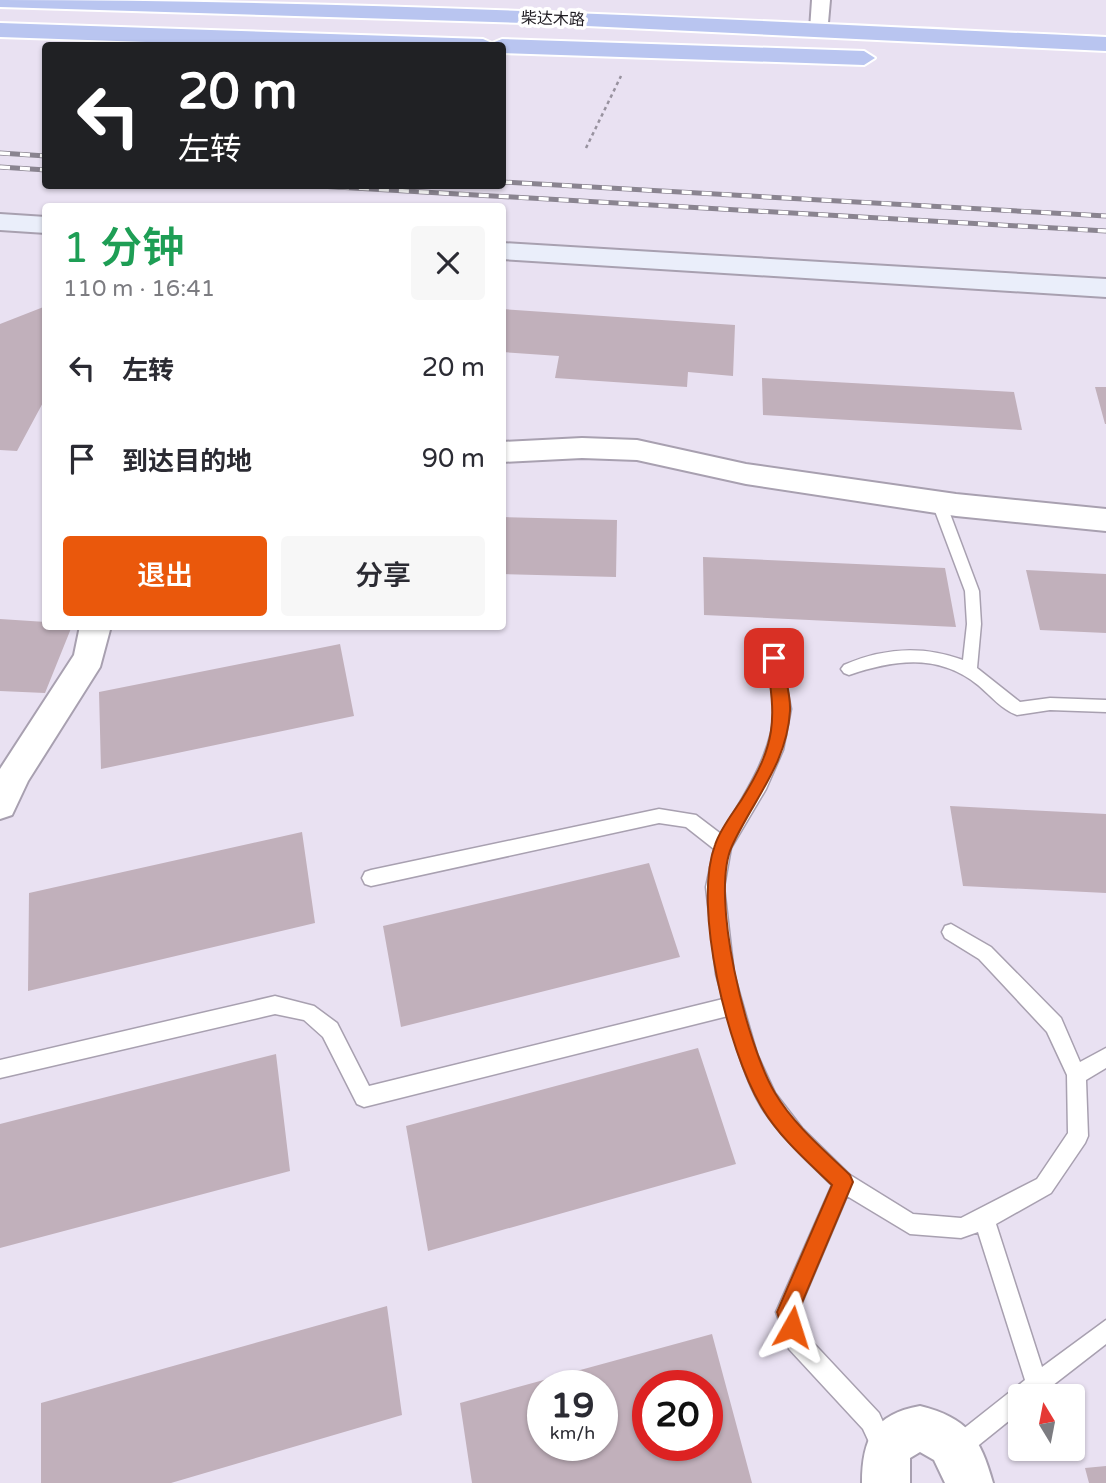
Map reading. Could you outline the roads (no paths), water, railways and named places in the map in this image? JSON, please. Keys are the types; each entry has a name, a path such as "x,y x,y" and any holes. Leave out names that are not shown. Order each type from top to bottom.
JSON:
{"highway":[{"name":"柴达木路","path":"0,1 524,16 1106,44"},
{"path":"0,30 362,42"},
{"name":"柴达木路","path":"506,46 882,59"}],"street":[{"path":"820,30 821,0"},
{"path":"0,222 42,225"},
{"path":"506,251 1106,288"},
{"path":"506,452 582,448 637,450 746,474 939,503 1106,520"},
{"path":"0,804 16,771 89,658 95,630"},
{"path":"886,1469 893,1440 904,1431 917,1428 931,1429 946,1437 963,1466"}],"lane":[{"path":"939,503 972,591 974,624 969,670"},
{"path":"849,670 866,660 901,656 943,660 969,670 1017,709 1050,704 1106,706"},
{"path":"774,658 783,709 775,750 760,784 723,846 716,887 725,974 748,1055 768,1100 795,1135 843,1182 910,1224 961,1228 984,1219 1044,1186 1079,1136 1076,1075 1054,1025 985,953 951,932"},
{"path":"371,878 659,816 690,820 723,846"},
{"path":"0,1069 275,1005 308,1012 330,1030 346,1055 364,1097 734,1005"},
{"path":"1076,1075 1106,1057"},
{"path":"843,1182 788,1312 797,1341 871,1421 886,1469"},
{"path":"984,1219 1025,1384"},
{"path":"1038,1384 1106,1331"},
{"path":"963,1466 1008,1415"}],"railway":[{"path":"0,153 42,156"},
{"path":"0,167 42,170"},
{"path":"506,182 1106,216"},
{"path":"371,189 1106,231"}]}
